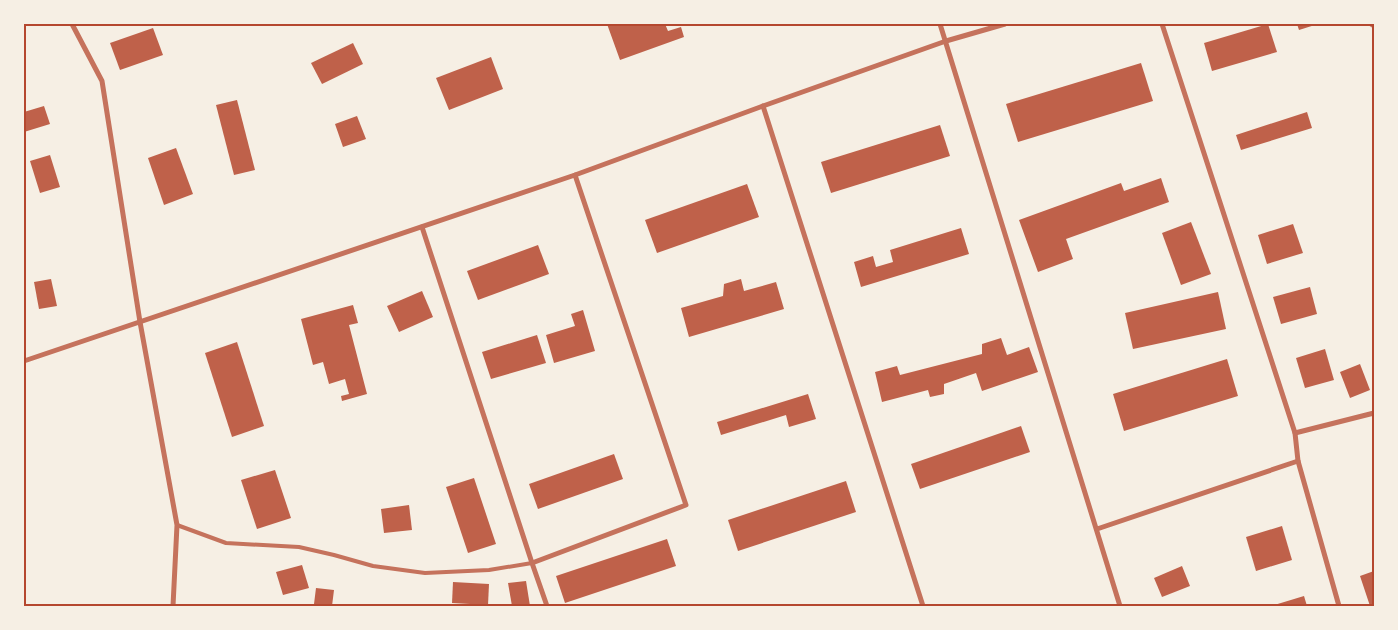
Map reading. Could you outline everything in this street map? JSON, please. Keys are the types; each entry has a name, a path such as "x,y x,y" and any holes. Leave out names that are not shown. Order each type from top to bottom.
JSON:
{"street":[{"path":"72,24 102,81 140,322 177,525 173,606"},
{"path":"940,24 1120,606"},
{"path":"24,361 575,175 946,41 1005,24"},
{"path":"1162,24 1295,433 1298,461 1339,606"},
{"path":"763,106 923,606"},
{"path":"532,563 686,505 575,175"},
{"path":"422,227 547,606"},
{"path":"1295,433 1374,413"},
{"path":"1097,528 1298,461"}],"lane":[{"path":"177,525 226,543 299,547 373,566 425,573 489,570 532,563"}],"building":[{"path":"607,24 665,24 668,31 681,27 684,37 620,60"},
{"path":"1268,24 1277,52 1212,71 1204,43"},
{"path":"1297,24 1318,24 1299,30"},
{"path":"153,28 163,55 120,70 110,43"},
{"path":"353,43 363,64 322,84 311,63"},
{"path":"491,57 503,89 449,110 436,78"},
{"path":"1141,63 1153,101 1018,142 1006,104"},
{"path":"237,100 255,170 234,175 216,105"},
{"path":"44,106 50,124 24,132 24,112"},
{"path":"1307,112 1312,128 1241,150 1236,135"},
{"path":"357,116 366,139 343,147 335,124"},
{"path":"940,125 950,156 831,193 821,162"},
{"path":"176,148 193,194 164,205 148,158"},
{"path":"50,155 60,187 40,193 30,161"},
{"path":"1161,178 1169,202 1066,239 1073,259 1038,272 1019,220 1121,183 1124,191"},
{"path":"747,184 759,217 657,253 645,220"},
{"path":"1191,222 1211,274 1181,285 1162,233"},
{"path":"1293,224 1303,253 1267,264 1258,235"},
{"path":"961,228 969,254 861,287 854,262 873,256 876,267 893,262 890,250"},
{"path":"538,245 549,274 478,300 467,271"},
{"path":"51,279 57,306 39,309 34,282"},
{"path":"741,279 744,291 776,282 784,309 689,337 681,308 723,296 724,284"},
{"path":"1310,287 1317,314 1281,324 1273,297"},
{"path":"422,291 433,317 399,332 387,306"},
{"path":"1218,292 1226,329 1133,349 1125,313"},
{"path":"353,305 358,323 349,325 367,394 342,401 341,396 349,394 345,379 329,384 323,362 313,365 301,319"},
{"path":"583,310 595,351 554,363 546,335 575,326 571,314"},
{"path":"537,335 546,363 491,379 482,352"},
{"path":"1001,338 1007,355 1029,347 1038,372 982,391 976,373 944,384 944,394 930,397 928,390 882,402 875,372 897,366 900,375 982,354 982,344"},
{"path":"237,342 264,426 232,437 205,353"},
{"path":"1325,349 1334,380 1305,388 1296,358"},
{"path":"1227,359 1238,396 1124,431 1113,394"},
{"path":"1360,364 1370,390 1350,398 1340,372"},
{"path":"808,394 816,419 789,427 786,415 721,435 717,422"},
{"path":"1021,426 1030,452 920,489 911,464"},
{"path":"614,454 623,479 538,509 529,484"},
{"path":"275,470 291,518 257,529 241,480"},
{"path":"474,478 496,544 468,553 446,487"},
{"path":"846,481 856,512 738,551 728,520"},
{"path":"409,505 412,530 384,533 381,509"},
{"path":"1282,526 1292,560 1256,571 1246,537"},
{"path":"667,539 676,566 565,603 556,576"},
{"path":"302,565 309,588 283,595 276,572"},
{"path":"1182,566 1190,586 1162,597 1154,578"},
{"path":"1374,571 1374,606 1370,606 1360,576"},
{"path":"526,581 530,606 512,606 508,583"},
{"path":"453,582 489,584 488,605 452,603"},
{"path":"316,588 334,590 332,606 314,604"},
{"path":"1304,596 1307,606 1271,606"}]}
